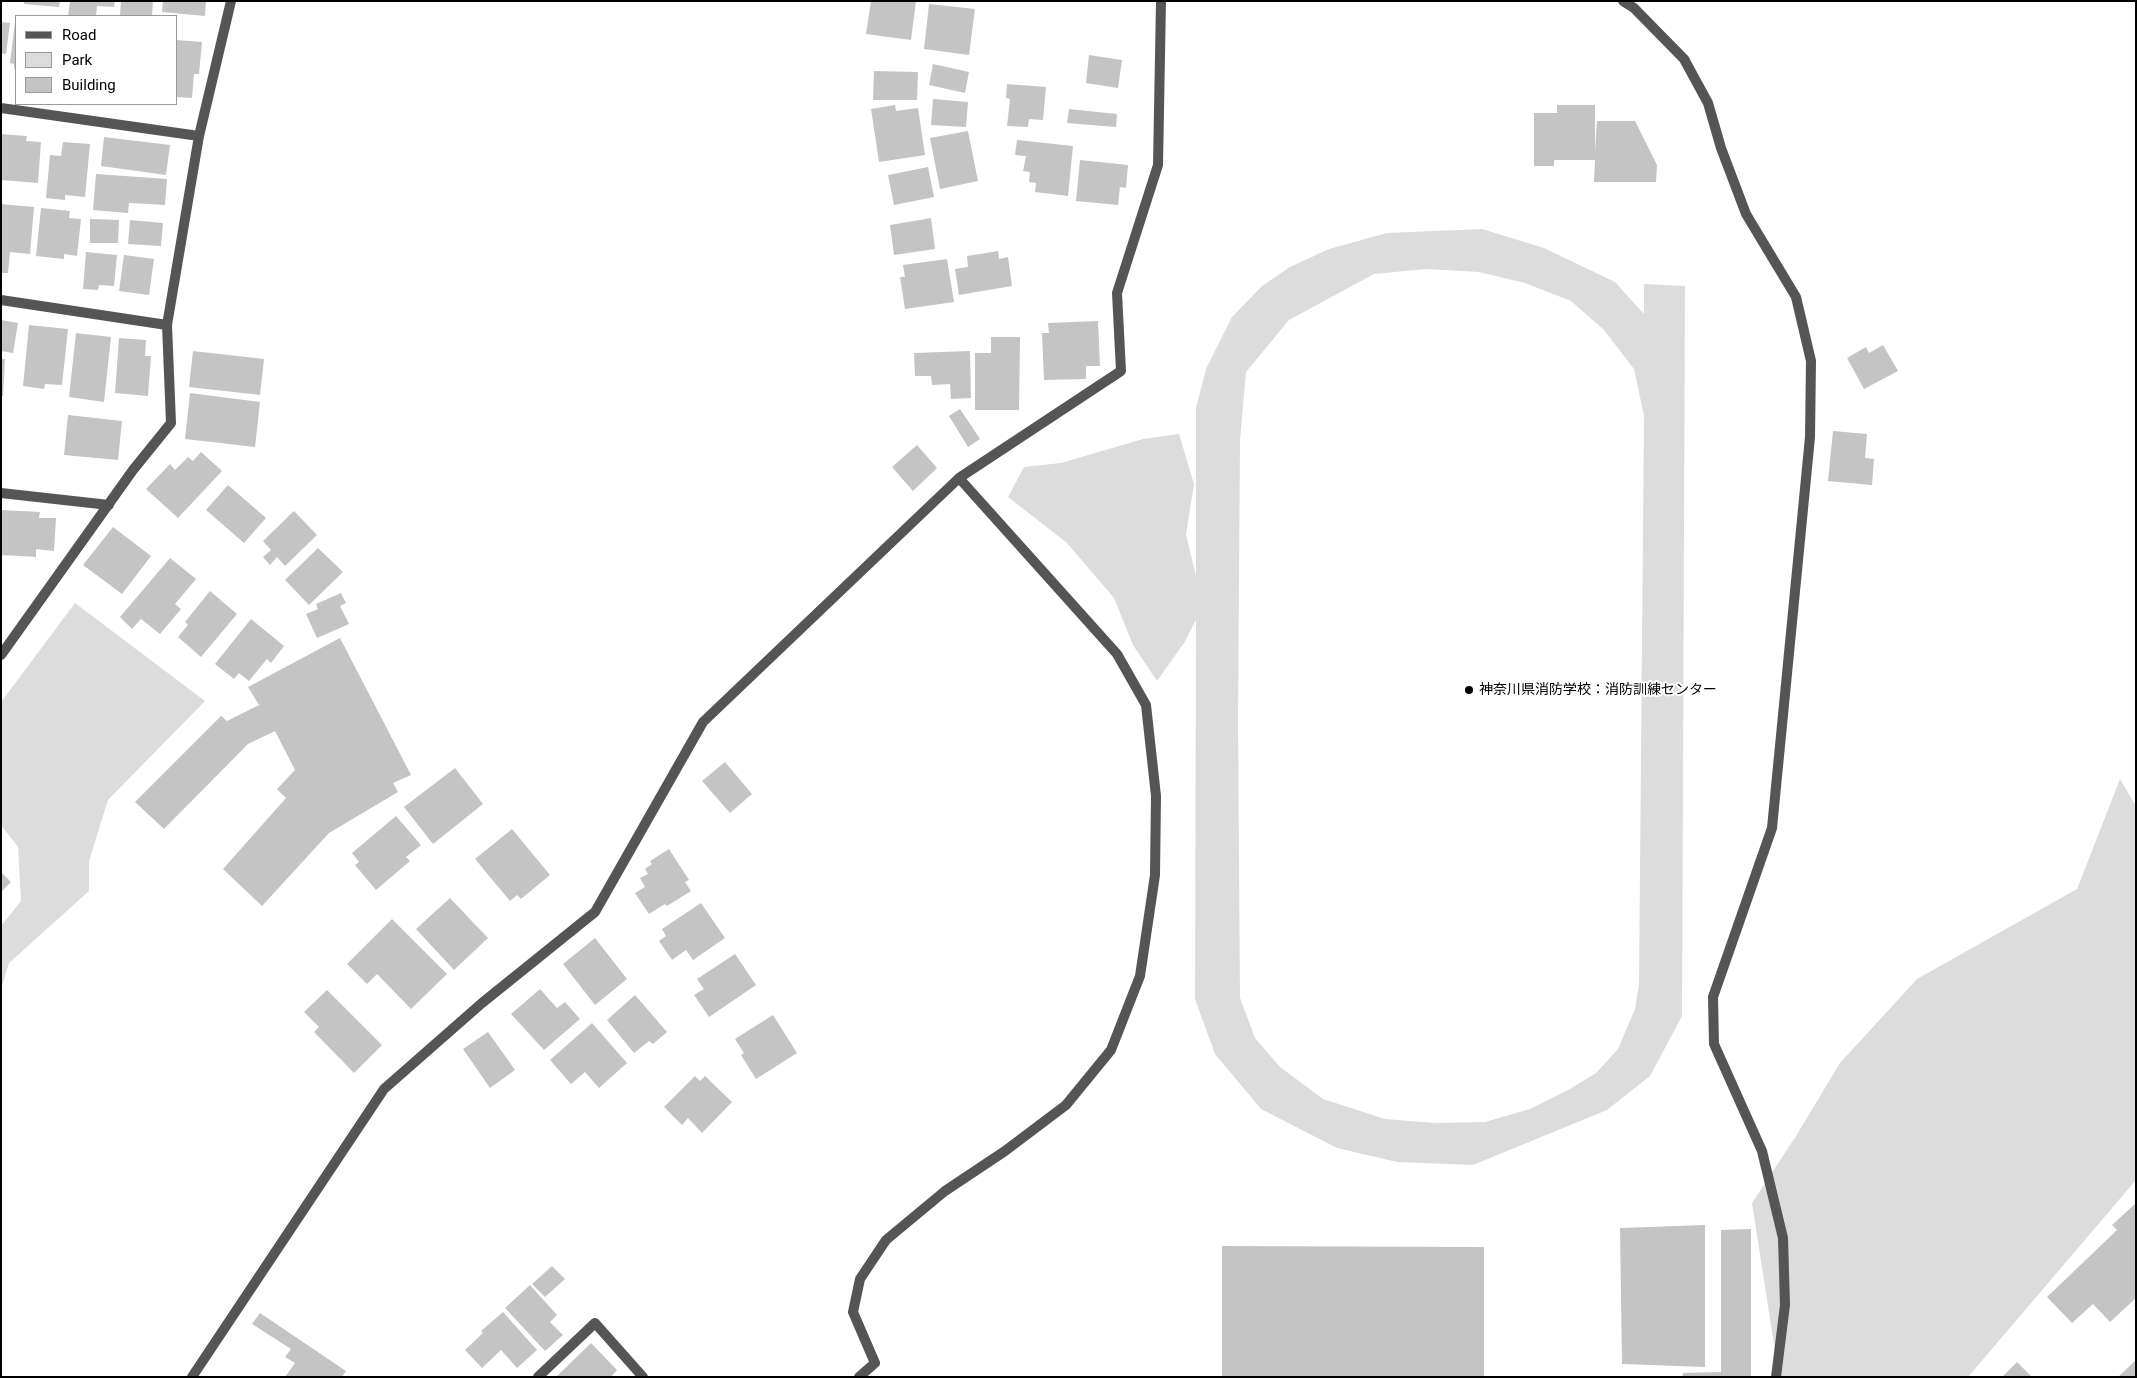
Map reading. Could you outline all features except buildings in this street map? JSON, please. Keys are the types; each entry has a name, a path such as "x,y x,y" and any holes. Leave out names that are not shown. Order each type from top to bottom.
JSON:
{"street":[{"path":"1,655 109,505 171,423 167,325 199,136 231,1"},
{"path":"192,1377 384,1089 482,1003 595,912 703,722 959,478 1121,371 1117,293 1158,165 1161,1"},
{"path":"1623,1 1634,8 1684,59 1708,103 1720,148 1746,214 1796,297 1811,361 1810,437 1772,828 1713,997 1714,1044 1762,1151 1783,1238 1785,1305 1776,1377"},
{"path":"1,108 199,136"},
{"path":"1,300 167,325"},
{"path":"859,1377 874,1364 853,1312 860,1279 886,1240 946,1191 1005,1151 1066,1105 1111,1050 1140,976 1155,875 1156,796 1146,705 1117,654 959,478"},
{"path":"1,493 109,505"},
{"path":"538,1377 595,1323 643,1377"}],"green space":[{"path":"1482,229 1544,248 1615,282 1644,314 1644,284 1685,286 1682,1016 1650,1076 1607,1110 1473,1165 1397,1162 1337,1148 1261,1109 1215,1054 1195,999 1196,620 1184,643 1157,681 1133,645 1114,598 1067,543 1008,497 1024,467 1061,463 1143,439 1179,434 1194,484 1186,535 1196,576 1196,408 1206,369 1232,317 1262,286 1290,267 1329,249 1387,233","holes":["1426,269 1479,272 1525,283 1571,301 1604,330 1634,369 1644,416 1639,984 1635,1009 1618,1049 1596,1073 1570,1089 1530,1109 1485,1122 1434,1123 1385,1119 1323,1099 1280,1067 1255,1038 1240,998 1238,721 1240,440 1246,372 1289,320 1374,274"]},
{"path":"75,603 205,701 108,800 89,861 89,891 9,963 1,989 1,926 21,901 18,847 1,825 1,702"},
{"path":"2120,779 2136,806 2136,1180 1968,1377 1779,1377 1752,1203 1796,1136 1840,1063 1917,979 2077,889"}],"place":[{"name":"神奈川県消防学校：消防訓練センター","path":"1469,690"}]}
